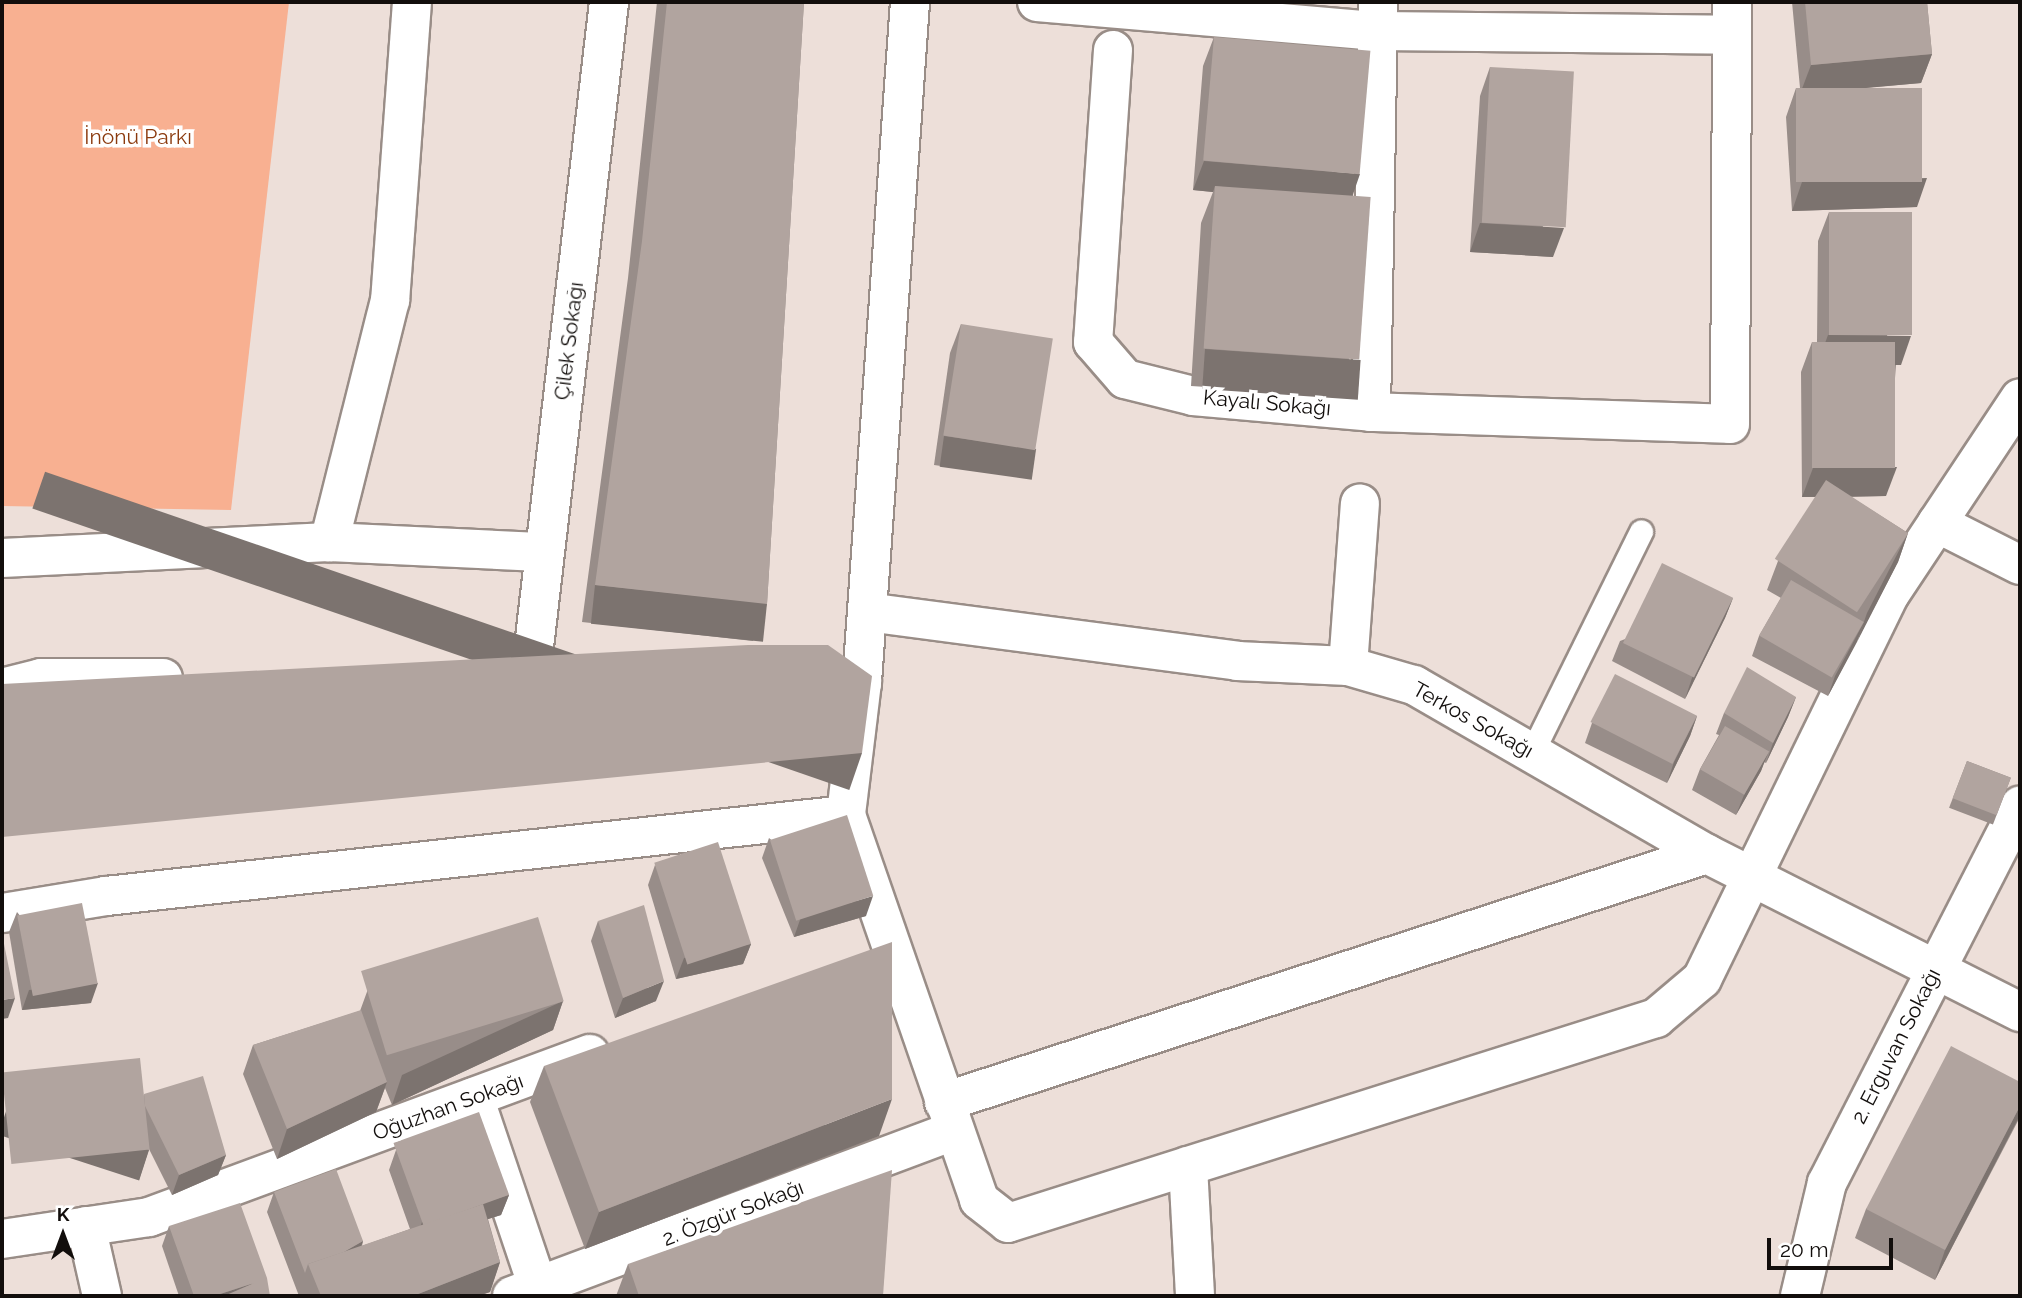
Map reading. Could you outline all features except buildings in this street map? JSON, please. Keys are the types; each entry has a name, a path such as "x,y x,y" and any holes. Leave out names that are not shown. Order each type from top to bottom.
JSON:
{"street":[{"path":"329,542 390,299 412,2"},
{"name":"Çilek Sokağı","path":"530,681 609,2"},
{"path":"910,2 867,612 844,682 846,815 875,950 949,1116 979,1200 1008,1223 1656,1018 1702,979 1890,594 2020,398"},
{"path":"1037,2 1377,16 1732,18"},
{"path":"1371,412 1377,16"},
{"name":"Kayalı Sokağı","path":"1113,50 1093,342 1100,355 1125,379 1181,394 1371,412 1730,424 1732,18"},
{"path":"1348,666 1360,503"},
{"path":"1937,523 2020,565"},
{"path":"2,558 329,542 545,552"},
{"name":"Terkos Sokağı","path":"867,612 1237,662 1348,666 1414,685 1707,854 2020,1012"},
{"path":"2,688 41,678 194,678"},
{"path":"492,680 571,681"},
{"name":"2. Erguvan Sokağı","path":"1800,1296 1827,1183 1934,969 2020,806"},
{"path":"2,913 106,896 846,815"},
{"name":"2. Özgür Sokağı","path":"531,1293 949,1116 1707,854"},
{"name":"Oğuzhan Sokağı","path":"2,1239 149,1217 629,1040"},
{"path":"474,1097 531,1293"},
{"path":"1188,1166 1195,1296"},
{"path":"86,1226 102,1296"}],"lane":[{"path":"1532,752 1641,531"}],"green space":[{"name":"İnönü Parkı","path":"2,2 289,2 231,510 2,506"}]}
